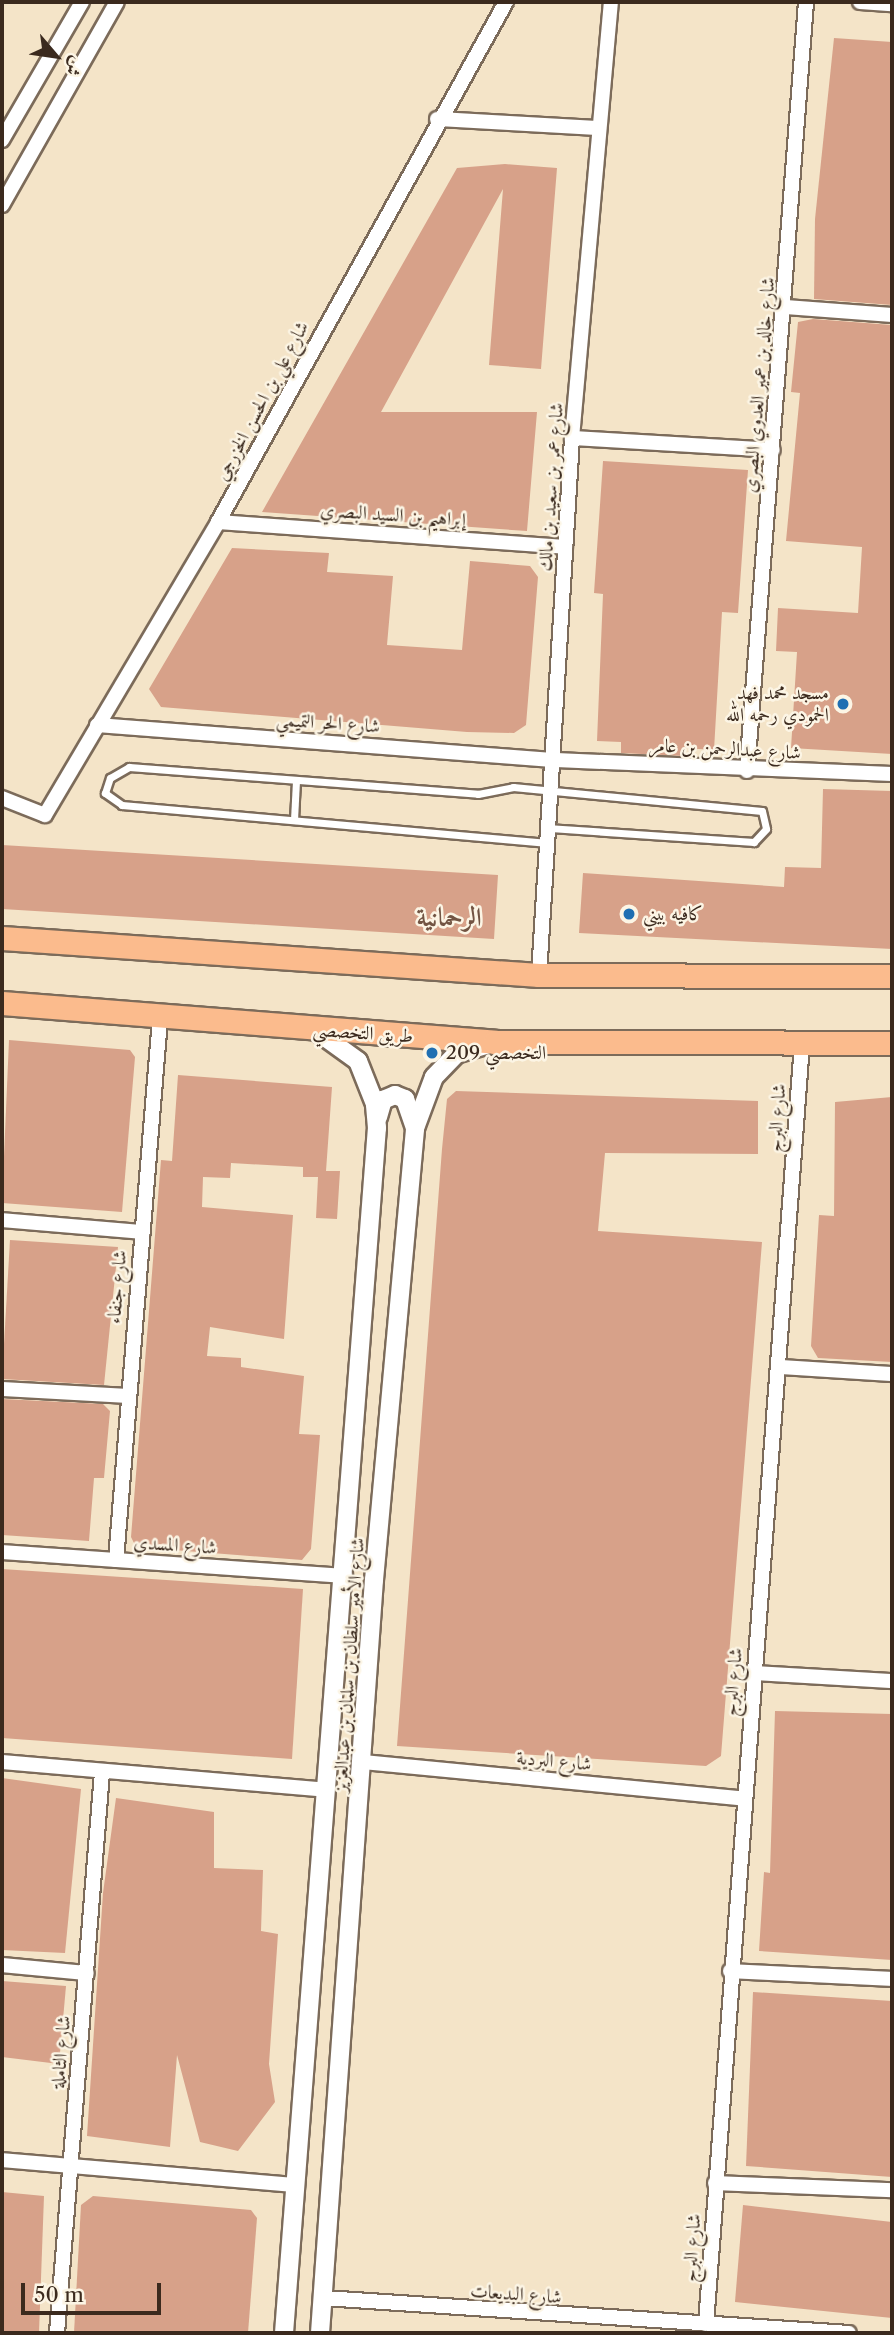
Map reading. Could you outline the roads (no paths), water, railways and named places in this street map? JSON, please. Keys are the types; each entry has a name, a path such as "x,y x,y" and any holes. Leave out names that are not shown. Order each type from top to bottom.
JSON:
{"main road":[{"path":"2,938 539,975 892,976"},
{"name":"طريق التخصصي","path":"2,1003 160,1018 495,1042 892,1043"}],"street":[{"path":"2,140 82,2"},
{"path":"2,205 117,2"},
{"name":"شارع علي بن الحسن الخزرجي","path":"2,798 46,815 218,522 437,119 506,2"},
{"name":"شارع عمر بن سعيد بن مالك","path":"539,975 556,760 572,438 611,2"},
{"name":"شارع خالد بن عمير العدوي البصري","path":"747,771 786,307 806,2"},
{"path":"860,2 892,4"},
{"path":"437,119 599,128"},
{"path":"786,307 892,314"},
{"path":"572,438 773,450"},
{"name":"إبراهيم بن السيد البصري","path":"218,522 565,547"},
{"name":"شارع الحر التميمي","path":"97,725 556,760"},
{"name":"شارع عبدالرحمن بن عامر","path":"556,760 747,771 892,774"},
{"name":"شارع جنفاء","path":"116,1560 126,1396 160,1018"},
{"name":"شارع الأمير سلطان بن سلمان بن عبدالعزيز","path":"284,2333 345,1576 377,1128 375,1104 358,1061 315,1030"},
{"name":"شارع الأمير سلطان بن سلمان بن عبدالعزيز","path":"320,2333 415,1128 433,1077 456,1054 495,1042"},
{"name":"شارع البرج","path":"706,2324 740,1798 780,1367 802,1044"},
{"path":"377,1128 383,1100 395,1095 405,1099 415,1128"},
{"path":"2,1220 142,1232"},
{"path":"780,1367 892,1374"},
{"path":"2,1389 126,1396"},
{"name":"شارع المسدي","path":"2,1552 345,1576"},
{"path":"753,1673 892,1681"},
{"path":"2,1762 102,1773 326,1790"},
{"name":"شارع البردية","path":"363,1762 740,1798"},
{"name":"شارع الثاملة","path":"57,2333 102,1773"},
{"path":"2,1965 87,1973"},
{"path":"730,1971 892,1979"},
{"path":"2,2160 296,2185"},
{"path":"715,2183 892,2190"},
{"name":"شارع البديعات","path":"324,2298 849,2333"}],"lane":[{"path":"548,844 122,805 105,793 110,778 129,767 478,794 513,787 552,789 762,811 766,829 754,842 550,828"},
{"path":"294,820 296,780"}],"place":[{"name":"مسجد محمد فهد الحمودي رحمه الله","path":"843,704"},
{"name":"كافيه بيني","path":"629,914"},
{"name":"التخصصي 209","path":"432,1053"}],"district":[{"name":"الرحمانية","path":"449,918"}]}
